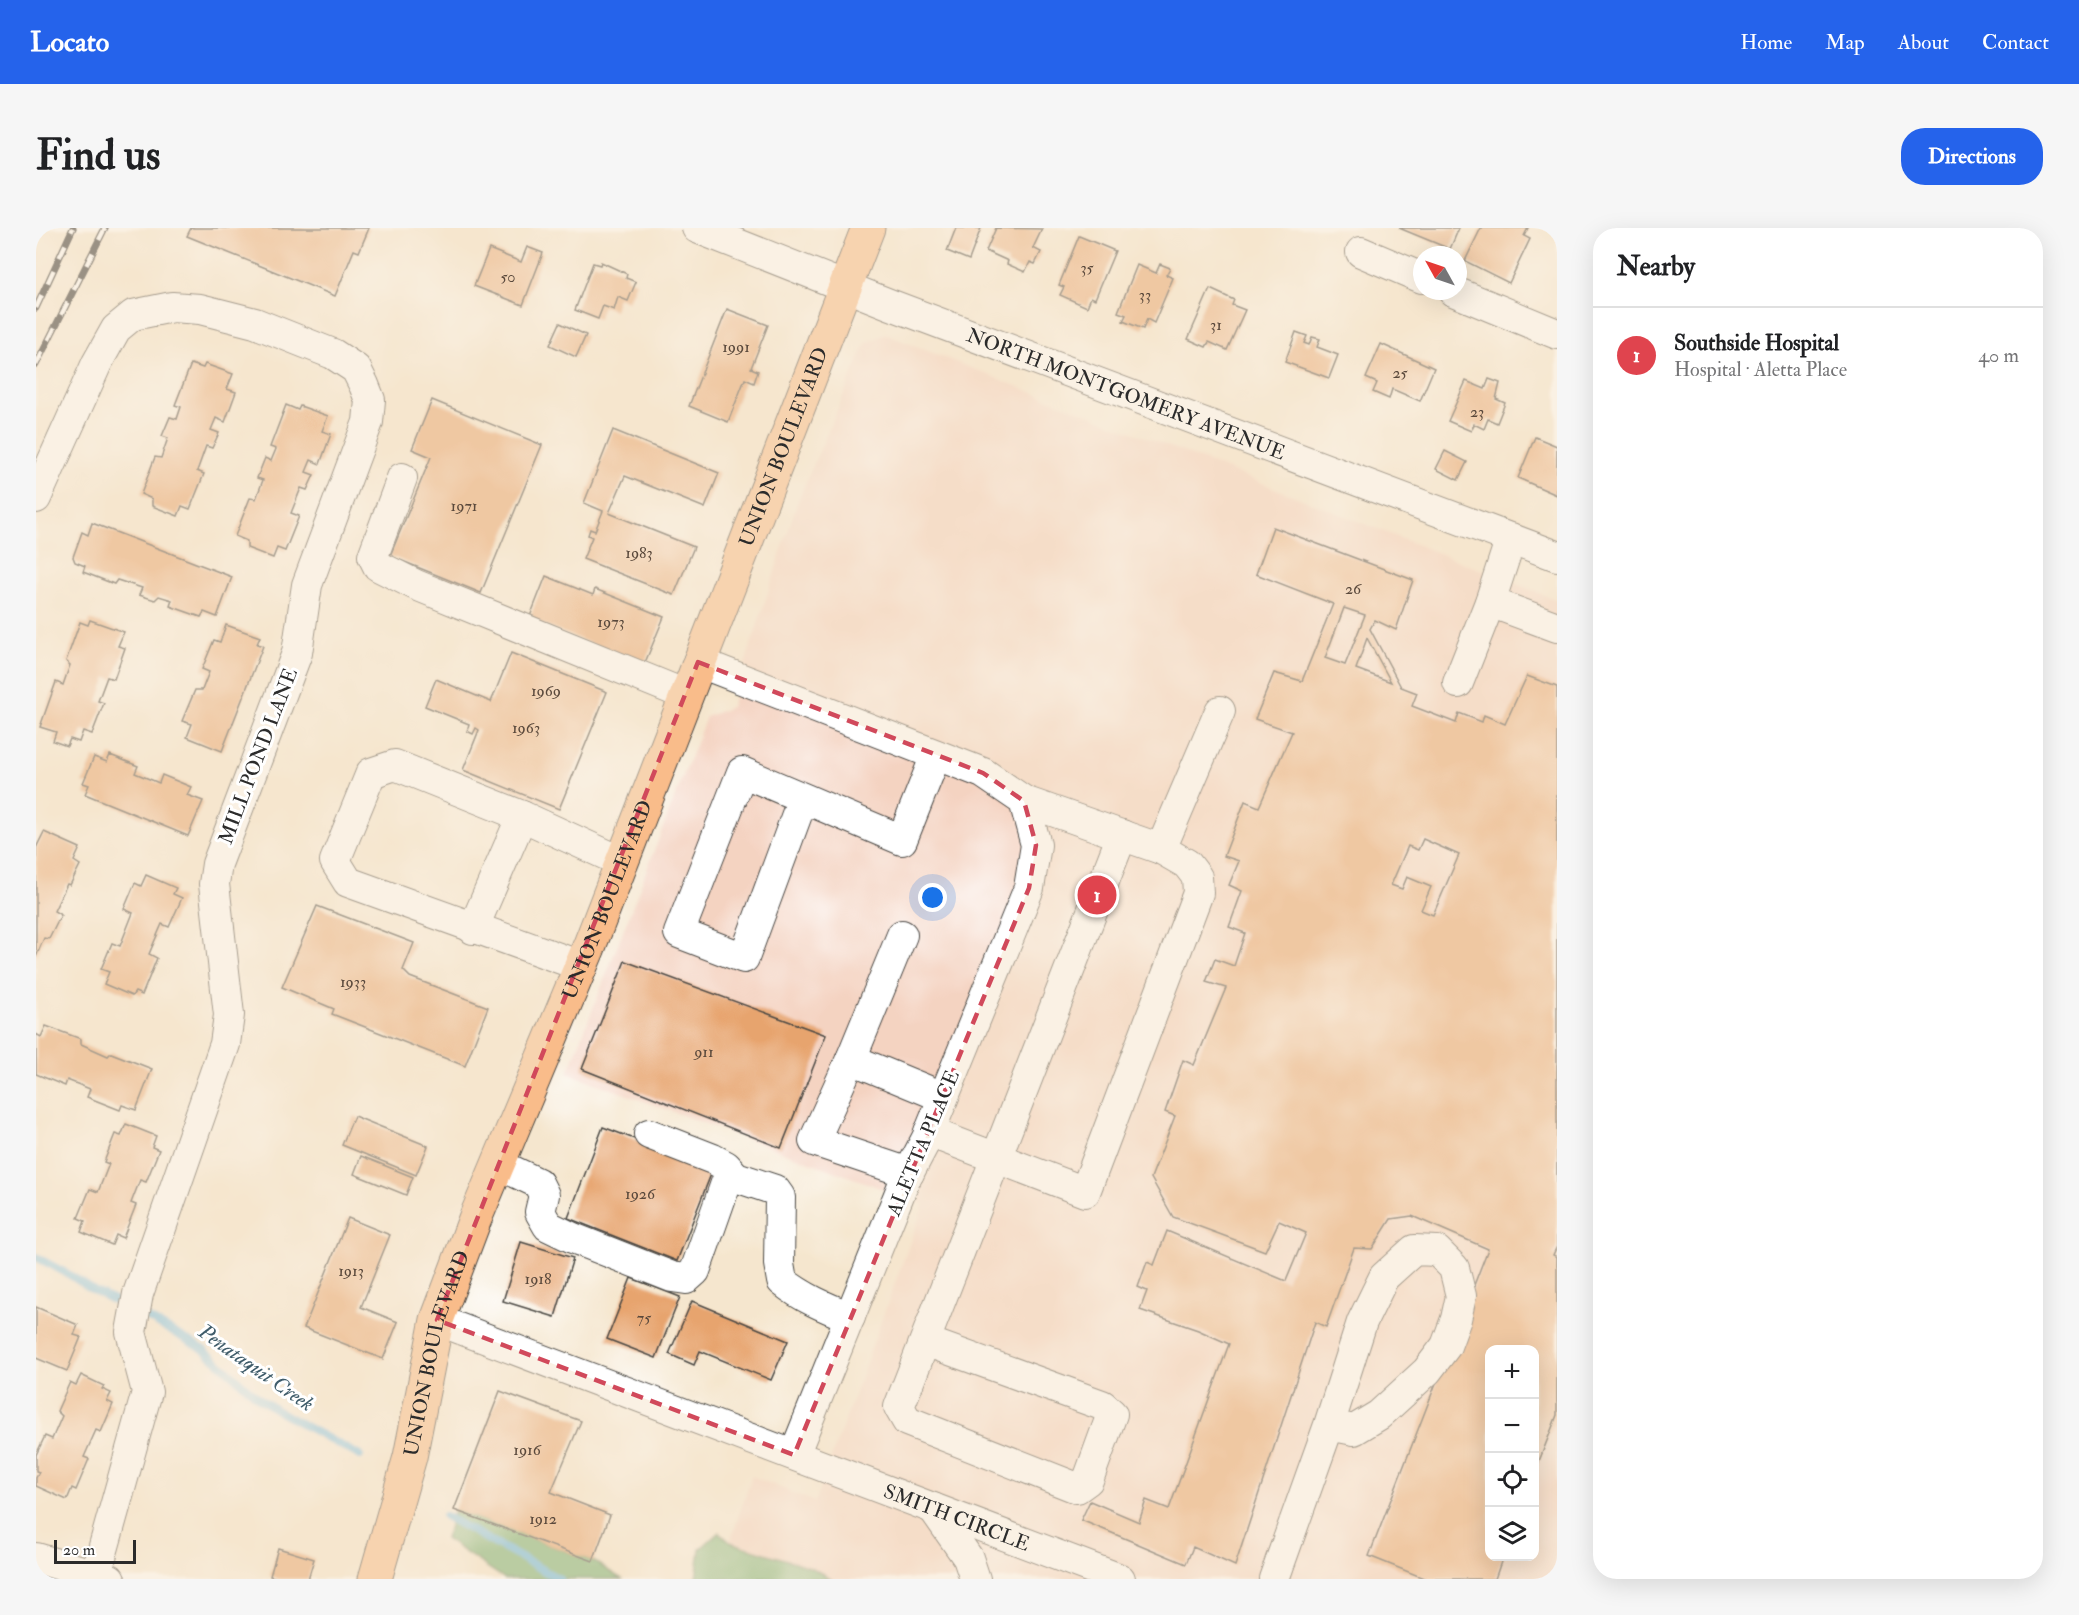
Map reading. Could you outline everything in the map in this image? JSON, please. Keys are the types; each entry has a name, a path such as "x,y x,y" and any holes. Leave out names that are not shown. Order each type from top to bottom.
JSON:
{"main road":[{"name":"UNION BOULEVARD","path":"375,1579 410,1457 437,1320 498,1164 622,862 868,228"}],"street":[{"name":"NORTH MONTGOMERY AVENUE","path":"697,228 889,304 1557,556"},
{"path":"1361,252 1413,274"},
{"path":"1467,297 1557,334"},
{"name":"MILL POND LANE","path":"36,498 97,363 116,329 133,315 172,307 200,309 255,323 333,354 356,369 369,400 368,422 307,585 297,653 217,864 214,884 229,1015 225,1044 138,1294 131,1332 147,1392 103,1577"},
{"path":"402,478 373,556 378,566 416,585 686,694"},
{"path":"1458,683 1490,602 1511,538"},
{"path":"1490,602 1557,627"},
{"path":"698,662 983,773 1024,801 1161,849 1187,864 1197,877 1198,893 1085,1191 929,1132"},
{"path":"1161,849 1220,711"},
{"path":"802,798 744,958 679,933 742,772 902,840 936,755"},
{"path":"580,966 348,882 335,861 371,773 395,765 522,816 622,862"},
{"name":"ALETTA PLACE","path":"794,1455 1029,888 1036,845 1024,801"},
{"path":"473,929 522,816"},
{"path":"925,1341 1102,1405 1112,1414 1088,1480 1077,1488 907,1420 899,1407 1122,835"},
{"path":"902,935 851,1059 814,1141 909,1173"},
{"path":"851,1059 943,1097"},
{"path":"649,1134 713,1159 726,1166 736,1177 775,1190 780,1197 779,1264 782,1281 795,1292 818,1305 850,1317"},
{"path":"498,1164 538,1183 544,1195 540,1212 548,1226 584,1243 672,1276 686,1279 695,1271 726,1183 736,1177"},
{"path":"1274,1579 1329,1425 1362,1322 1384,1276 1414,1250 1437,1251 1454,1268 1461,1296 1446,1346 1427,1371 1379,1415 1354,1430 1329,1425"},
{"path":"437,1320 794,1455"},
{"name":"SMITH CIRCLE","path":"794,1455 1120,1579"},
{"path":"933,1508 968,1558 975,1579"},
{"path":"36,1558 103,1577"}],"highlighted area":[{"path":"698,662 983,773 1024,801 1036,845 1029,888 794,1455 437,1320"}],"shaded area":[{"path":"885,334 1557,600 1557,1579 832,1579 810,1567 730,1542 752,1476 815,1502 924,1204 568,1073 706,717 731,707 798,500 866,343"}],"green space":[{"path":"454,1510 593,1561 622,1579 505,1579 445,1539"},
{"path":"719,1532 730,1542 810,1567 832,1579 696,1579 700,1549"}],"building":[{"path":"191,228 369,228 359,252 354,250 335,296 187,236"},
{"path":"956,228 981,228 969,260 947,251"},
{"path":"996,228 1042,229 1033,248 1041,252 1035,264 1030,262 1025,272 986,251"},
{"path":"1399,228 1459,228 1451,246 1443,246"},
{"path":"1481,228 1528,228 1524,236 1530,239 1509,283 1467,262 1467,257"},
{"path":"1079,236 1115,251 1095,299 1091,297 1087,307 1060,295 1064,287 1059,285"},
{"path":"527,247 543,253 523,305 474,286 489,249 521,262"},
{"path":"601,262 627,274 626,278 636,282 628,301 618,297 614,310 603,306 598,319 575,310 593,263 600,265"},
{"path":"1160,264 1170,268 1166,275 1173,278 1154,323 1147,319 1143,329 1123,321 1126,315 1118,312 1137,265 1156,273"},
{"path":"1210,289 1234,300 1232,305 1245,310 1227,350 1209,342 1206,347 1188,339"},
{"path":"727,309 768,325 751,368 758,371 754,383 745,379 728,422 689,406"},
{"path":"560,323 586,335 576,357 550,345"},
{"path":"1296,332 1307,336 1304,343 1309,345 1312,337 1320,339 1317,347 1338,355 1329,378 1285,362"},
{"path":"1381,344 1434,368 1420,401 1392,389 1389,399 1373,392 1377,383 1366,378"},
{"path":"191,364 203,368 205,364 233,374 227,389 236,392 225,422 216,418 211,430 219,433 212,448 206,446 197,471 204,474 190,509 182,506 178,516 152,506 152,499 141,494 155,457 161,458 168,438 162,436 170,417 177,419 181,407 175,405"},
{"path":"1489,379 1500,383 1496,399 1505,403 1497,423 1488,419 1484,429 1474,424 1471,431 1448,421 1466,381 1485,389"},
{"path":"432,400 542,445 481,593 390,556 431,457 412,449"},
{"path":"286,405 298,410 300,406 328,416 322,431 331,434 320,464 311,460 306,472 314,475 307,490 301,488 291,513 299,516 285,551 277,548 273,558 247,548 247,541 235,536 250,498 256,499 263,480 257,478 265,458 271,461 276,449 270,447"},
{"path":"613,430 719,473 705,508 625,476 609,513 694,547 674,595 583,559 592,537 588,535 590,529 595,531 603,511 584,503"},
{"path":"1535,437 1557,446 1557,495 1518,478"},
{"path":"1445,451 1467,462 1458,480 1436,469"},
{"path":"92,523 232,577 217,617 204,612 201,617 170,606 172,600 159,596 155,600 139,595 142,588 117,580 114,584 83,572 85,566 75,562 73,557 82,532 88,535"},
{"path":"1273,527 1413,580 1396,630 1375,620 1370,629 1401,687 1417,693 1412,706 1456,723 1459,713 1482,722 1484,715 1505,724 1527,676 1557,687 1557,1246 1553,1255 1557,1257 1557,1415 1539,1461 1539,1345 1485,1345 1485,1561 1501,1561 1495,1579 1426,1579 1369,1556 1488,1249 1412,1216 1391,1219 1372,1249 1354,1248 1326,1327 1315,1322 1235,1566 1193,1547 1186,1564 1081,1520 1090,1501 1139,1522 1146,1500 1169,1509 1229,1344 1198,1330 1140,1310 1147,1291 1138,1287 1147,1262 1154,1265 1167,1231 1286,1281 1306,1233 1279,1221 1265,1251 1173,1217 1151,1178 1175,1116 1165,1112 1183,1060 1194,1065 1226,988 1206,982 1215,959 1234,966 1245,933 1229,927 1242,891 1229,885 1239,861 1224,856 1245,801 1259,807 1292,732 1255,719 1274,673 1302,681 1333,604 1256,574","holes":["1344,608 1365,615 1345,665 1325,658","1367,638 1391,682 1356,669","1423,839 1459,855 1433,915 1421,910 1431,887 1407,877 1402,889 1391,885 1408,846 1418,850"]},
{"path":"546,576 593,595 595,589 664,617 644,665 529,619"},
{"path":"90,620 124,632 118,646 125,648 114,679 107,677 98,701 104,703 92,734 83,731 79,742 70,739 67,746 53,741 56,732 40,727 56,682 63,685 70,665 66,661 80,622 88,625"},
{"path":"226,625 260,637 257,644 263,646 222,751 187,737 192,724 182,721 195,690 202,690 209,672 202,669 214,640 220,642"},
{"path":"511,653 607,692 559,809 463,770 479,730 476,728 473,734 467,731 469,724 425,706 436,679 491,702"},
{"path":"110,755 138,766 135,773 159,783 162,775 191,787 187,795 203,801 188,836 85,794 89,785 83,783 94,757 107,762"},
{"path":"44,832 80,848 74,861 80,865 70,885 67,884 54,911 61,915 49,939 44,938 36,957 36,848"},
{"path":"146,875 176,888 173,894 182,898 169,927 162,924 149,954 157,958 142,995 135,992 132,996 104,984 109,972 101,969 112,943 120,946 133,913 124,909 135,883 141,886"},
{"path":"317,906 414,943 403,970 410,977 488,1007 465,1066 332,1014 334,1009 282,987"},
{"path":"625,961 826,1035 781,1148 582,1069"},
{"path":"46,1026 81,1039 81,1044 108,1056 111,1053 152,1069 136,1110 122,1105 120,1110 87,1097 90,1089 67,1080 65,1086 36,1074 36,1034 41,1037"},
{"path":"354,1116 428,1146 416,1175 342,1145"},
{"path":"126,1124 156,1136 152,1147 159,1150 146,1182 140,1180 131,1203 136,1205 123,1238 116,1235 112,1245 81,1232 85,1221 78,1218 90,1189 98,1192 109,1164 104,1162 115,1134 121,1136"},
{"path":"603,1127 713,1169 677,1261 568,1218"},
{"path":"361,1156 413,1177 406,1195 354,1174"},
{"path":"348,1218 390,1235 361,1307 398,1322 383,1359 304,1328"},
{"path":"521,1242 573,1258 555,1317 503,1301"},
{"path":"631,1278 680,1297 656,1358 607,1339"},
{"path":"692,1301 788,1341 771,1380 700,1351 694,1365 669,1354"},
{"path":"36,1307 78,1325 74,1335 81,1337 67,1371 36,1358"},
{"path":"81,1375 104,1386 102,1389 111,1393 107,1401 113,1404 101,1432 96,1430 84,1457 89,1459 76,1490 72,1488 67,1500 36,1486 39,1472 36,1471 36,1455 45,1436 52,1439 62,1416 57,1411 70,1382 76,1385"},
{"path":"500,1391 581,1421 551,1492 610,1515 593,1561 454,1510"},
{"path":"278,1548 314,1559 308,1579 279,1579 270,1576"}],"waterway":[{"name":"Penataquit Creek","path":"36,1257 203,1349 259,1398 278,1411 360,1456"},
{"name":"Penataquit Creek","path":"445,1516 559,1579"}],"railway":[{"path":"36,308 73,228"},
{"path":"36,365 105,228"}],"place":[{"name":"Southside Hospital","path":"1097,895"}]}
